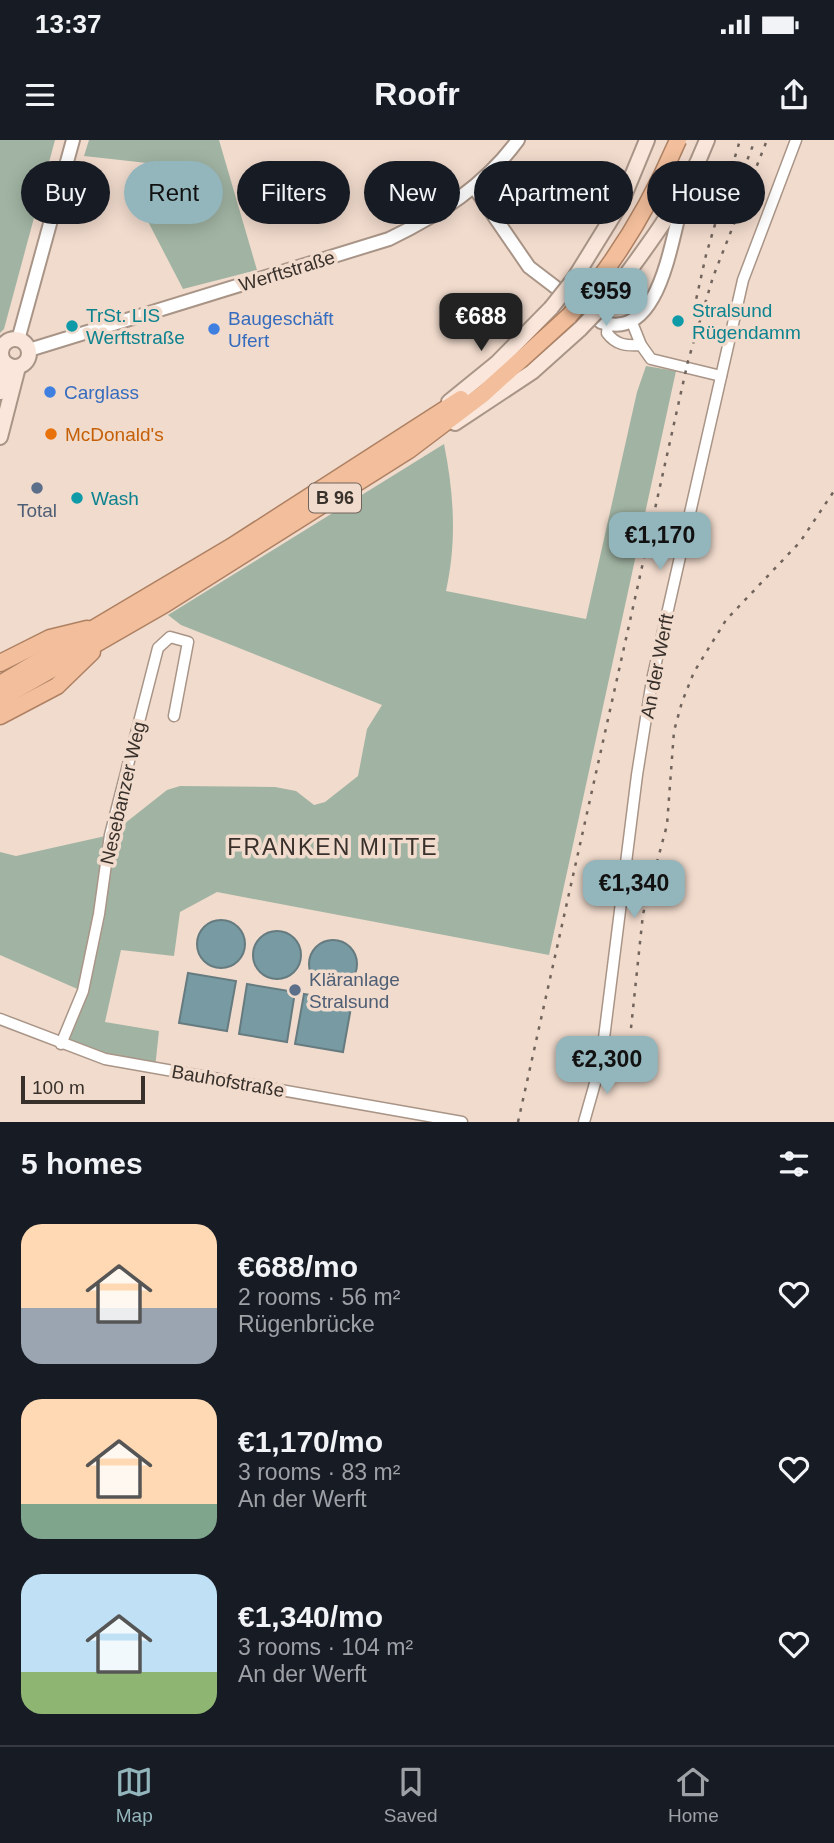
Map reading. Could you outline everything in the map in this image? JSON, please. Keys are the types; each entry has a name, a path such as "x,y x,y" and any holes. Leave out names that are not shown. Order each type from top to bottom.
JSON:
{"highway":[{"name":"B 96","path":"0,699 99,643 409,450 483,394 569,316 610,267 634,231 678,140"},
{"name":"B 96","path":"0,684 107,624 336,483 430,418 522,360"},
{"path":"0,663 50,638 107,624"},
{"path":"0,716 57,686 75,672 99,643"}],"main road":[{"path":"430,418 497,363 551,308 574,279 621,203 648,140"},
{"path":"698,161 707,140"},
{"path":"409,450 500,396 580,329 606,302 663,224"},
{"path":"0,437 6,343 18,340 29,350 27,361 7,360"},
{"path":"0,392 7,360"}],"street":[{"path":"18,340 73,140"},
{"name":"Werftstraße","path":"498,161 518,140"},
{"name":"An der Werft","path":"584,1122 601,1062 637,775 652,680 743,280 796,140"},
{"name":"Werftstraße","path":"29,350 373,244 417,226 474,187"},
{"path":"499,224 529,267 576,305 615,326 631,320 648,307 660,285 674,224"},
{"path":"631,320 648,356 661,363 721,376"},
{"path":"608,324 607,333 613,341 627,346 641,345"},
{"name":"Nesebanzer Weg","path":"61,1044 83,991 99,914 110,835 158,648 170,637 188,642 174,716"},
{"name":"Bauhofstraße","path":"0,1019 106,1059 462,1122"}],"green space":[{"path":"0,140 55,140 49,161 21,161 21,224 32,224 4,329 0,333"},
{"path":"89,140 219,140 237,202 237,224 244,224 257,270 183,289 149,224 223,224 223,161 129,161 84,156"},
{"path":"646,366 676,371 549,955 217,892 180,912 174,956 121,950 105,1022 159,1031 155,1068 61,1044 82,991 0,955 0,852 16,856 110,835 167,790 180,786 275,787 296,791 314,805 325,802 358,776 367,729 382,705 181,625 168,615 444,444 453,518 452,554 446,591 586,619 637,392"}],"water":[{"path":"221,920 238,927 245,944 238,961 221,968 204,961 197,944 204,927"},
{"path":"277,931 294,938 301,955 294,972 277,979 260,972 253,955 260,938"},
{"path":"333,940 350,947 357,964 350,981 333,988 316,981 309,964 316,947"},
{"path":"188,973 236,981 227,1031 179,1023"},
{"path":"247,984 295,992 287,1042 239,1034"},
{"path":"304,994 352,1002 343,1052 295,1044"}],"railway":[{"path":"694,309 706,255 740,140"},
{"path":"747,161 755,140"},
{"path":"518,1122 688,361 713,277 767,140"},
{"path":"631,1028 643,914 667,825 674,731 682,702 694,672 726,620 800,542 834,491"}],"place":[{"name":"Stralsund Rügendamm","path":"678,321"},
{"name":"TrSt. LIS Werftstraße","path":"72,326"},
{"name":"Baugeschäft Ufert","path":"214,329"},
{"name":"Carglass","path":"50,392"},
{"name":"McDonald's","path":"51,434"},
{"name":"Total","path":"37,488"},
{"name":"Wash","path":"77,498"},
{"name":"Kläranlage Stralsund","path":"295,990"}],"district":[{"name":"FRANKEN MITTE","path":"333,847"}]}
